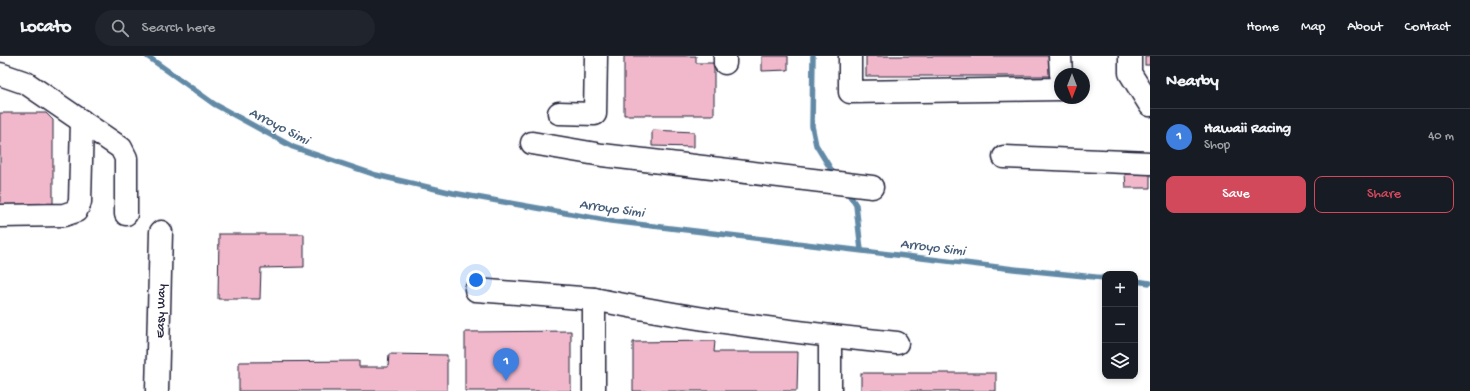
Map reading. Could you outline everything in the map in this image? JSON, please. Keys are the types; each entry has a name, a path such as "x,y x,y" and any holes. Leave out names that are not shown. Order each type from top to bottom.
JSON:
{"street":[{"path":"559,113 595,114 596,56"},
{"path":"850,56 850,92 1054,89"},
{"path":"1060,56 1060,68"},
{"path":"1130,56 1130,73 1150,105"},
{"path":"0,74 26,83 121,148 126,158 126,214"},
{"path":"0,216 64,215 76,211 80,202 82,121"},
{"path":"532,143 602,155 852,185"},
{"path":"1004,157 1150,163"},
{"name":"Easy Way","path":"157,391 162,232"},
{"path":"476,290 594,299 631,307 805,334 897,343"},
{"path":"594,299 594,391"},
{"path":"830,337 830,391"}],"building":[{"path":"624,56 696,56 696,63 714,63 714,115 624,115"},
{"path":"762,56 788,56 788,70 762,71"},
{"path":"866,56 1056,56 1054,76 866,76"},
{"path":"1145,56 1150,56 1150,65 1145,65"},
{"path":"0,113 46,113 53,120 53,210 0,210"},
{"path":"652,130 694,132 694,147 652,146"},
{"path":"1125,174 1150,174 1150,188 1126,188"},
{"path":"219,234 304,234 304,267 261,268 260,299 218,299"},
{"path":"571,331 571,391 465,391 465,332"},
{"path":"715,341 714,352 798,352 797,391 633,391 633,342"},
{"path":"389,354 447,355 447,391 239,391 239,362 359,361 359,367 388,367"},
{"path":"861,373 996,373 996,391 861,391"}],"waterway":[{"name":"Arroyo Simi","path":"147,56 214,104 293,147 376,175 453,193 611,221 1014,269 1102,278"},
{"path":"813,56 812,126 816,145 835,176"},
{"path":"848,193 856,205 861,250"},
{"name":"Arroyo Simi","path":"1138,281 1150,283"}],"place":[{"name":"Hawaii Racing","path":"506,381"}]}
